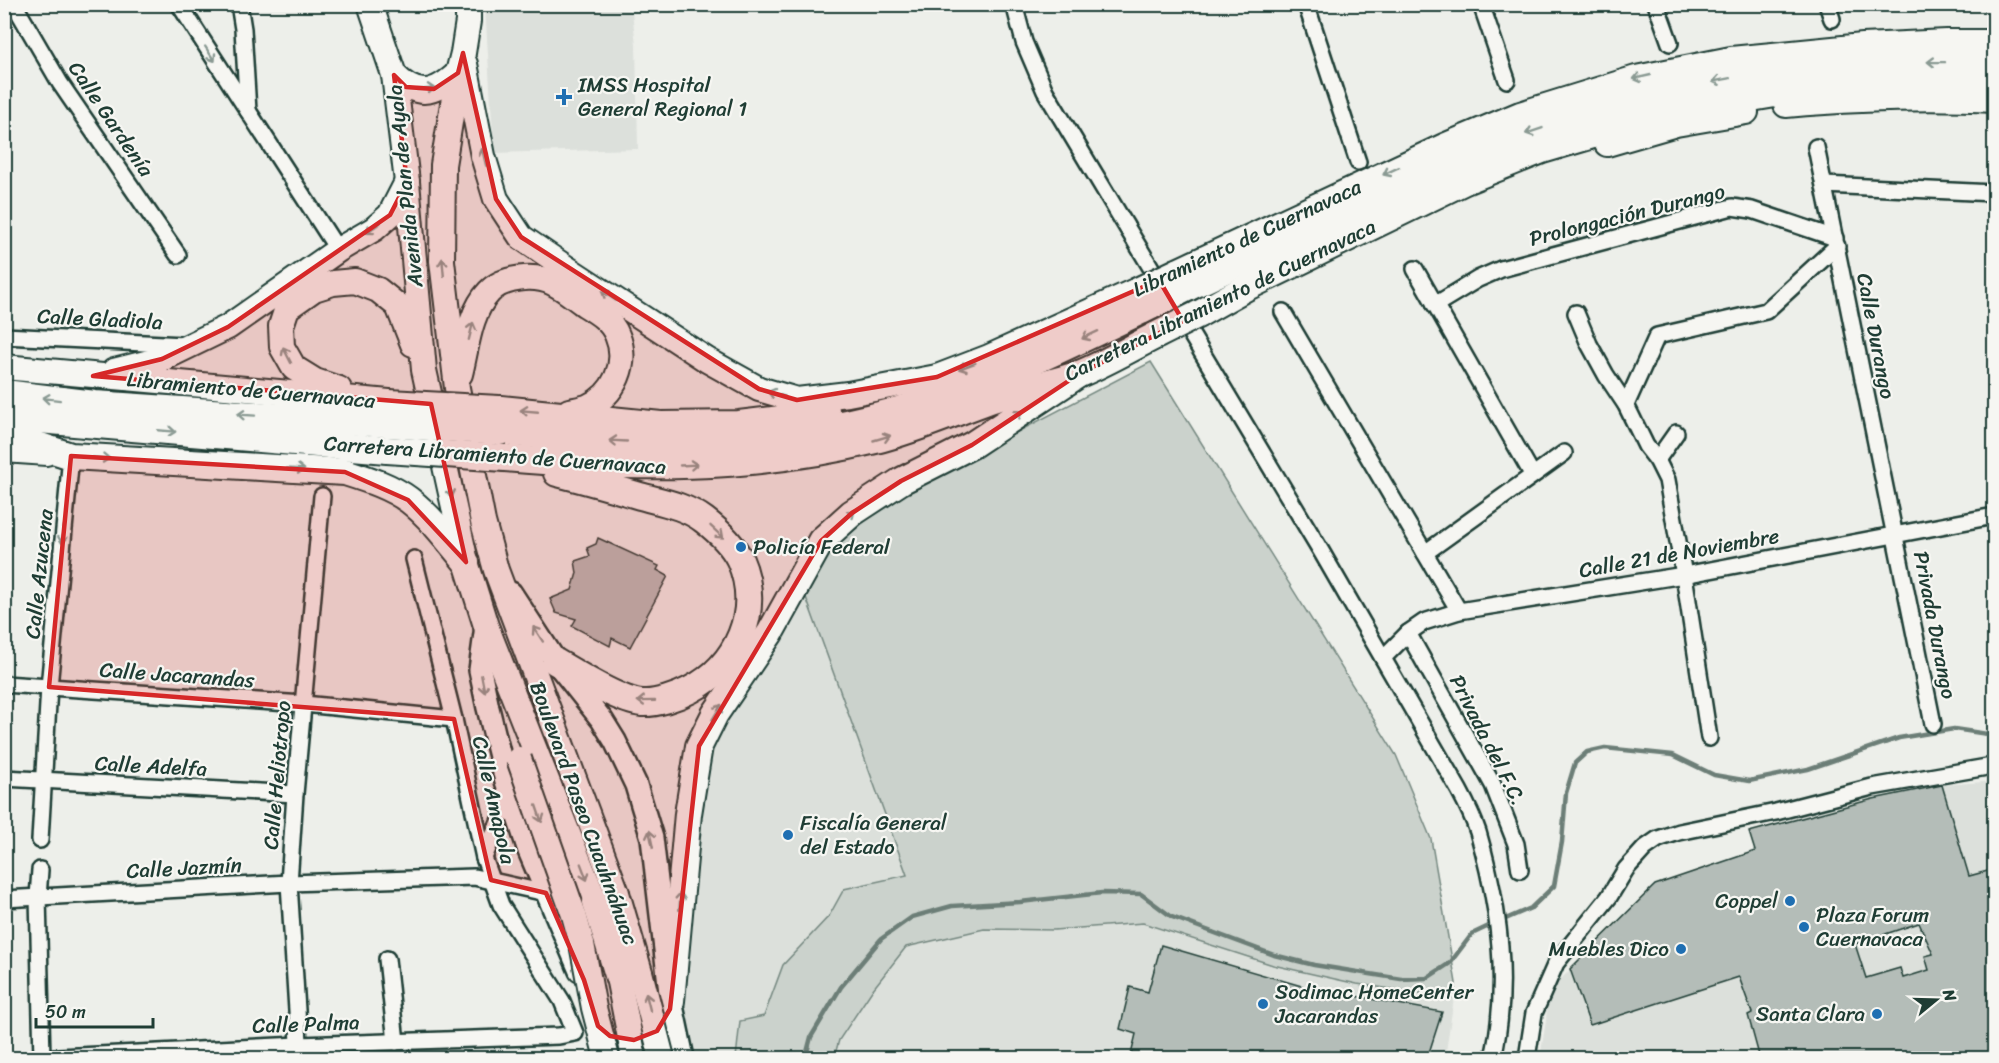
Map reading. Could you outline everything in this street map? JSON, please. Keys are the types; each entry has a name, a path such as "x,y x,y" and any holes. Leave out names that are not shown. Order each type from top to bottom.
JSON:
{"highway":[{"name":"Carretera Libramiento de Cuernavaca","path":"4,393 95,404 383,409 501,420 559,438 663,443 746,439 808,431 943,396 999,375 1182,280 1451,163 1530,133 1654,93 1763,71 1994,49"},
{"name":"Carretera Libramiento de Cuernavaca","path":"4,417 571,464 663,467 739,463 813,454 878,439 1004,395 1079,374 1246,287 1465,181 1542,150 1674,111 1781,93 1878,84 1951,84 1995,87"},
{"path":"671,1001 688,814 699,746 715,714 770,633 820,541 852,513 901,481 972,445 1079,374"},
{"path":"4,434 71,456 345,472 378,483 408,500 434,523 466,562"},
{"path":"505,458 678,506 702,518 723,537 739,558 747,581 749,611 740,639 721,667 699,685 675,698 642,703 614,694 556,662"}],"main road":[{"name":"Avenida Plan de Ayala","path":"370,4 394,75 407,182 424,370"},
{"name":"Avenida Plan de Ayala","path":"457,388 442,250 443,165 468,21 468,4"},
{"path":"394,75 406,87 420,91 434,89 447,83 460,63"},
{"path":"460,63 496,199 521,237 565,267 707,360 759,390 797,400 848,394 938,377"},
{"path":"1198,314 1250,295 1470,192 1546,161 1676,124 1781,105 1878,98 1949,97 1995,100"},
{"path":"93,376 162,359 228,327 338,250 374,229 390,215 407,182"},
{"path":"457,388 476,308 490,290 510,280 530,278 552,282 604,317 617,334 622,355 620,375 605,395 587,407 561,414"},
{"path":"383,409 315,381 294,368 282,347 281,326 287,308 314,289 333,283 355,281 378,290 398,306 424,370 466,562 486,626 500,693 525,749 574,915 594,1008 608,1059"},
{"name":"Libramiento de Cuernavaca","path":"501,420 561,414 661,424 739,423 806,415 867,401 938,377 1026,341 1139,301"},
{"name":"Libramiento de Cuernavaca","path":"4,367 383,409"},
{"name":"Boulevard Paseo Cuauhnáhuac","path":"457,388 483,522 496,570 617,893 662,1059"},
{"name":"Boulevard Paseo Cuauhnáhuac","path":"496,570 556,662 602,720 636,784 652,838 671,1001 683,1059"},
{"path":"486,626 480,670 496,745 510,795 529,851 575,957 608,1059"},
{"name":"Boulevard Paseo Cuauhnáhuac","path":"525,749 595,902 619,982 634,1059"},
{"path":"598,1026 618,1039 626,1041 642,1039 657,1031 663,1024 671,1001"}],"street":[{"path":"179,4 334,244"},
{"path":"239,4 249,114"},
{"path":"1014,4 1024,42 1046,91 1460,790 1473,821 1486,865 1501,948 1502,986 1499,1035 1493,1059"},
{"path":"1306,4 1358,162"},
{"path":"1481,4 1508,80"},
{"path":"1656,4 1670,43"},
{"name":"Calle Gardenía","path":"12,9 178,255"},
{"name":"Calle Durango","path":"1816,147 1895,534"},
{"path":"1824,185 1995,194"},
{"name":"Prolongación Durango","path":"1435,305 1478,279 1501,269 1732,207 1752,210 1836,242"},
{"path":"1626,405 1657,336 1766,311 1836,242"},
{"path":"1415,269 1532,474"},
{"path":"1283,312 1459,611"},
{"path":"1576,313 1589,344 1667,480 1709,738"},
{"name":"Calle Gladiola","path":"4,336 193,345"},
{"path":"1657,460 1676,433"},
{"path":"4,452 71,456"},
{"path":"1425,553 1564,453"},
{"name":"Calle Azucena","path":"40,840 49,687 71,456"},
{"name":"Calle Heliotropo","path":"299,1052 289,883 322,496"},
{"name":"Calle 21 de Noviembre","path":"1383,658 1408,633 1424,622 1459,611 1684,575 1995,516"},
{"name":"Privada Durango","path":"1895,534 1933,724"},
{"name":"Calle Amapola","path":"414,559 491,880 501,905 562,1001 575,1033"},
{"name":"Privada del F.C.","path":"1408,633 1493,785 1516,844 1520,870"},
{"name":"Calle Jacarandas","path":"4,684 304,705 454,719"},
{"path":"1527,1059 1534,1013 1556,963 1609,897 1626,869 1645,848 1658,839 1679,832 1776,812 1872,787 1987,767 1995,768"},
{"name":"Calle Adelfa","path":"4,778 295,794"},
{"path":"474,877 510,795"},
{"path":"40,870 38,897 40,1058"},
{"name":"Calle Jazmín","path":"4,899 289,883 474,877 546,893"},
{"path":"387,959 396,1042"},
{"name":"Calle Palma","path":"40,1058 299,1052 396,1042 575,1033"}],"highlighted area":[{"path":"463,53 496,199 521,237 759,389 797,400 937,377 1159,280 1183,321 1079,374 972,445 901,481 852,513 821,541 699,746 670,1009 657,1031 634,1040 610,1036 598,1026 584,980 546,893 491,880 454,719 49,687 71,456 345,472 408,500 466,562 431,404 93,376 162,359 228,327 390,215 407,182 394,75 406,87 434,89 458,73"}],"shaded area":[{"name":"IMSS Hospital General Regional 1","path":"485,5 631,5 636,44 638,149 494,153"},
{"path":"1151,362 1396,755 1431,839 1456,983 1454,998 1357,984 1273,965 1143,923 1054,930 984,929 906,947 873,989 839,1040 834,1058 736,1058 740,1021 764,1016 783,965 829,916 844,889 907,875 803,589 831,550 893,497"},
{"name":"Fiscalía General del Estado","path":"803,589 907,875 844,889 829,916 783,965 764,1017 740,1021 736,1058 683,1058 680,1045 690,771"},
{"name":"Plaza Forum Cuernavaca","path":"1984,782 1994,784 1994,1058 1540,1058 1548,992 1655,885 1754,851 1749,832 1873,799 1942,785"},
{"path":"1143,923 1273,965 1357,984 1454,998 1445,1058 834,1058 839,1040 873,989 906,947 984,929 1054,930"}],"building":[{"path":"598,538 659,566 657,570 668,576 630,647 612,638 610,646 572,626 576,619 556,613 550,599 572,590 577,573 575,561 590,556 587,548 596,544"},
{"name":"Plaza Forum Cuernavaca","path":"1942,785 1969,876 1995,869 1995,1059 1760,1059 1748,1015 1752,1013 1739,977 1590,1025 1570,969 1655,885 1755,851 1749,832 1873,799","holes":["1919,923 1933,954 1925,956 1929,970 1903,978 1900,968 1866,978 1855,944"]},
{"name":"Sodimac HomeCenter Jacarandas","path":"1161,945 1305,987 1442,1012 1427,1059 1130,1059 1136,1034 1120,1029 1130,987 1148,992"}],"waterway":[{"path":"1501,921 1531,908 1554,886 1562,842 1566,793 1575,763 1587,752 1605,748 1673,755 1714,775 1749,781 1808,769 1899,738 1954,729 1994,735"},
{"path":"802,1058 806,1056 811,1037 841,987 881,939 912,917 952,906 1020,902 1102,893 1141,894 1172,917 1274,955 1314,965 1401,979 1427,978 1450,963 1472,934 1493,924"}],"place":[{"name":"IMSS Hospital General Regional 1","path":"564,97"},
{"name":"Policía Federal","path":"741,547"},
{"name":"Fiscalía General del Estado","path":"788,835"},
{"name":"Coppel","path":"1790,901"},
{"name":"Plaza Forum Cuernavaca","path":"1804,927"},
{"name":"Muebles Dico","path":"1681,949"},
{"name":"Sodimac HomeCenter Jacarandas","path":"1263,1004"},
{"name":"Santa Clara","path":"1877,1014"}]}
